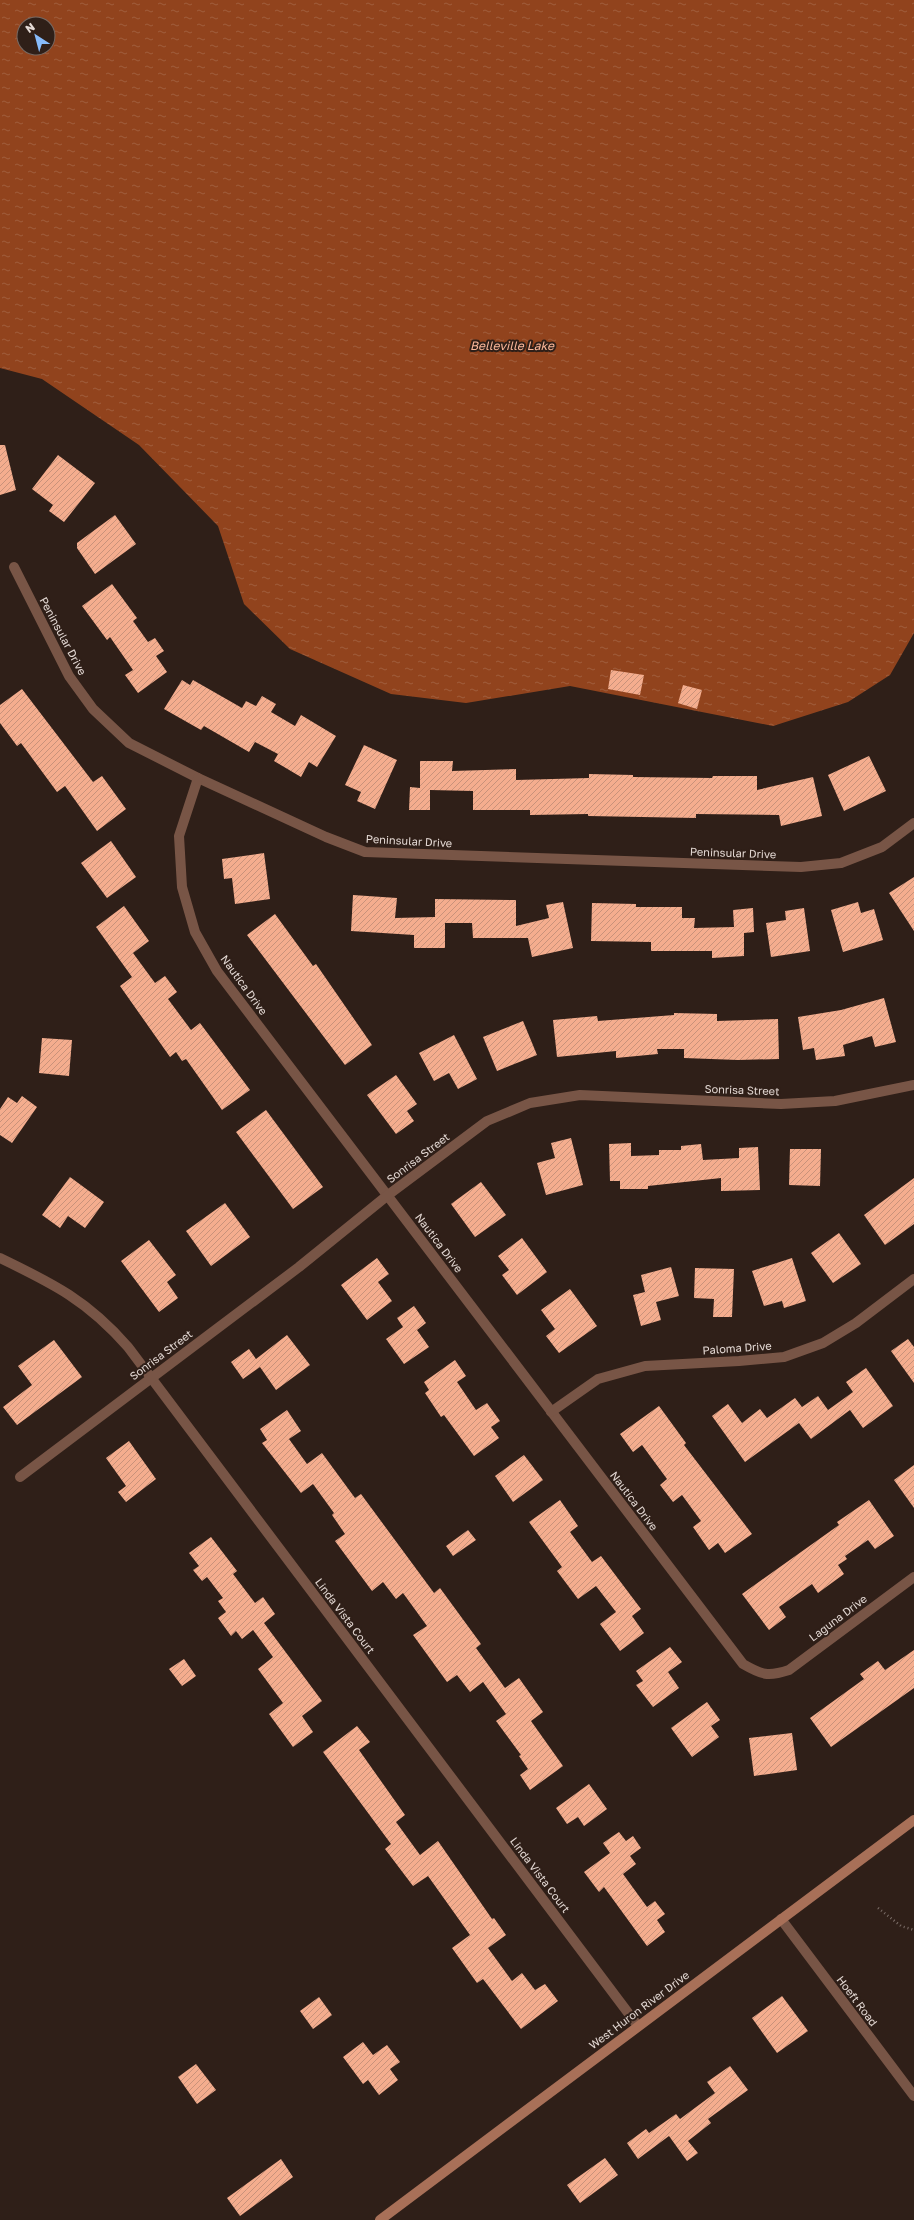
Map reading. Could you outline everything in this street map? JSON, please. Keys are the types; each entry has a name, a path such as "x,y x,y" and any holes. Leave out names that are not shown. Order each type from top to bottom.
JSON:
{"main road":[{"name":"West Huron River Drive","path":"380,2220 914,1820"}],"street":[{"name":"Peninsular Drive","path":"14,567 69,676 93,709 129,743 198,778 326,838 365,852 801,867 841,863 882,847 914,823"},
{"name":"Nautica Drive","path":"198,778 180,836 182,887 196,932 217,971 743,1664 760,1674 775,1675"},
{"name":"Sonrisa Street","path":"20,1477 299,1267 388,1195 487,1121 530,1104 580,1095 781,1104 835,1101 914,1086"},
{"name":"Linda Vista Court","path":"0,1258 50,1282 77,1298 114,1331 151,1378 638,2026"},
{"name":"Paloma Drive","path":"551,1412 598,1379 645,1366 784,1357 823,1343 856,1323 914,1279"},
{"name":"Laguna Drive","path":"775,1675 789,1670 914,1577"},
{"name":"Hoeft Road","path":"781,1919 914,2096"}],"path":[{"path":"878,1908 901,1926 914,1930"}],"water":[{"name":"Belleville Lake","path":"0,0 914,0 914,633 890,675 848,702 773,726 570,686 466,703 391,694 290,649 244,604 218,526 139,445 42,379 0,368"}],"building":[{"path":"0,445 5,445 16,490 0,495"},
{"path":"58,455 95,483 64,522 49,511 53,505 32,489"},
{"path":"115,515 136,544 95,574 77,548 77,543"},
{"path":"112,584 137,618 133,621 148,642 155,638 164,651 156,656 167,672 138,693 125,675 133,670 110,637 107,640 82,606"},
{"path":"611,670 644,675 640,695 608,689"},
{"path":"182,680 190,685 193,680 242,708 246,701 256,706 262,696 276,704 271,712 295,726 301,715 336,736 317,767 309,762 301,777 274,761 278,754 255,742 249,752 204,726 201,730 164,709"},
{"path":"683,685 702,690 697,709 678,703"},
{"path":"22,689 93,782 102,776 126,809 97,831 65,786 57,792 21,743 17,746 0,723 0,705"},
{"path":"364,745 397,760 375,809 357,801 361,792 345,785"},
{"path":"869,756 886,791 844,811 828,775"},
{"path":"420,761 453,761 452,771 516,769 516,780 589,778 589,774 633,775 633,777 712,778 713,776 757,776 757,790 813,777 822,816 781,826 779,815 696,814 696,818 588,816 588,814 530,815 530,810 473,810 473,791 430,790 430,810 409,810 410,787 420,788"},
{"path":"111,841 136,877 107,898 81,863"},
{"path":"264,853 270,899 235,904 232,878 224,879 222,859"},
{"path":"914,877 914,931 889,893"},
{"path":"353,895 397,898 395,918 435,917 435,899 516,900 516,926 549,918 546,905 563,902 573,948 532,957 528,938 473,938 472,923 445,923 445,948 414,948 414,935 351,931"},
{"path":"858,902 861,913 874,909 883,940 843,952 831,910"},
{"path":"592,903 636,904 636,907 682,907 682,918 695,918 694,928 734,927 733,910 753,908 754,932 744,933 744,956 712,958 712,951 651,951 651,942 591,941"},
{"path":"124,906 149,941 133,953 155,983 165,976 177,992 168,999 191,1030 200,1023 250,1090 222,1110 186,1059 182,1061 176,1052 170,1057 120,986 132,977 96,927"},
{"path":"804,908 810,951 771,957 766,923 786,920 785,911"},
{"path":"275,914 313,966 316,964 372,1045 345,1065 247,935"},
{"path":"884,998 896,1042 875,1047 872,1036 843,1045 845,1056 816,1060 814,1048 803,1050 798,1017 841,1010"},
{"path":"674,1013 717,1014 717,1021 778,1019 779,1059 738,1060 684,1058 684,1049 657,1049 658,1054 616,1058 616,1051 557,1057 553,1020 597,1016 598,1021 674,1015"},
{"path":"523,1021 537,1055 497,1071 483,1037"},
{"path":"454,1035 477,1079 458,1089 449,1073 434,1081 419,1053"},
{"path":"42,1038 72,1040 69,1076 39,1073"},
{"path":"396,1075 417,1104 407,1111 414,1121 396,1134 367,1095"},
{"path":"22,1096 37,1107 12,1143 0,1135 0,1109 8,1097 17,1103"},
{"path":"266,1110 323,1187 293,1209 236,1132"},
{"path":"571,1138 583,1185 546,1195 537,1163 555,1158 551,1143"},
{"path":"631,1143 631,1156 659,1155 659,1150 681,1150 681,1146 701,1144 703,1160 739,1158 739,1148 758,1147 760,1190 721,1191 721,1178 648,1186 648,1189 620,1189 620,1181 610,1181 609,1144"},
{"path":"790,1149 821,1149 820,1186 789,1185"},
{"path":"70,1177 104,1202 85,1228 68,1216 60,1228 42,1215"},
{"path":"914,1178 914,1224 885,1245 864,1215"},
{"path":"481,1182 506,1215 475,1237 451,1204"},
{"path":"225,1203 250,1237 211,1266 186,1231"},
{"path":"839,1233 861,1264 833,1283 811,1253"},
{"path":"522,1238 547,1272 517,1295 502,1275 509,1270 498,1256"},
{"path":"149,1240 176,1275 167,1282 178,1298 159,1312 121,1261"},
{"path":"377,1258 389,1274 378,1282 392,1301 367,1320 341,1285"},
{"path":"792,1258 806,1301 784,1308 782,1301 764,1306 752,1271"},
{"path":"671,1267 679,1296 656,1302 661,1320 641,1326 633,1295 645,1292 641,1275"},
{"path":"695,1268 734,1269 732,1317 713,1317 714,1299 694,1298"},
{"path":"570,1289 597,1326 559,1353 546,1336 555,1329 541,1310"},
{"path":"414,1306 426,1323 417,1330 429,1347 404,1364 386,1339 403,1327 397,1318"},
{"path":"287,1335 310,1365 276,1390 260,1367 243,1379 231,1362 249,1349 256,1359"},
{"path":"908,1339 914,1347 914,1383 891,1351"},
{"path":"54,1340 82,1377 17,1425 3,1407 32,1385 18,1366"},
{"path":"455,1360 466,1376 457,1382 476,1410 487,1403 500,1421 491,1427 499,1438 474,1456 444,1415 441,1417 425,1393 429,1390 424,1382"},
{"path":"866,1368 893,1406 863,1428 850,1410 811,1439 799,1423 745,1462 712,1416 728,1404 742,1423 760,1409 767,1418 795,1398 802,1407 818,1396 828,1410 853,1392 846,1382"},
{"path":"659,1406 686,1443 684,1445 752,1534 725,1553 718,1543 709,1550 693,1527 701,1521 682,1495 673,1502 660,1485 667,1479 642,1445 633,1452 620,1434"},
{"path":"287,1410 301,1431 289,1439 307,1464 322,1453 355,1498 361,1494 434,1593 440,1588 481,1644 476,1648 505,1688 519,1678 543,1712 531,1721 563,1766 530,1790 520,1775 528,1769 519,1756 521,1755 496,1721 506,1714 483,1682 470,1692 457,1675 447,1682 413,1635 427,1626 403,1593 396,1599 383,1582 372,1591 335,1541 345,1534 332,1515 334,1513 313,1484 301,1493 262,1443 267,1440 260,1429"},
{"path":"129,1441 156,1479 126,1502 118,1492 126,1486 106,1458"},
{"path":"524,1455 543,1480 513,1502 495,1476"},
{"path":"914,1465 914,1508 894,1480"},
{"path":"560,1500 578,1526 570,1532 592,1562 601,1556 641,1609 632,1616 644,1633 620,1651 600,1624 616,1612 596,1586 578,1599 557,1571 562,1567 529,1522"},
{"path":"869,1500 894,1536 875,1549 868,1540 845,1556 847,1559 838,1565 844,1574 818,1593 812,1584 779,1607 786,1617 769,1630 742,1594 839,1525 837,1522"},
{"path":"468,1530 476,1540 453,1556 446,1546"},
{"path":"211,1537 237,1571 233,1574 255,1603 263,1597 275,1614 264,1623 322,1701 302,1716 313,1732 293,1747 269,1714 283,1703 258,1669 273,1657 253,1630 242,1639 236,1631 231,1636 218,1618 226,1612 218,1601 223,1598 207,1577 202,1581 193,1570 199,1566 189,1553"},
{"path":"670,1647 682,1662 668,1672 679,1688 653,1707 636,1685 643,1681 636,1671"},
{"path":"914,1650 914,1688 831,1747 810,1718 864,1679 860,1674 878,1661 885,1670"},
{"path":"184,1659 196,1676 182,1686 169,1669"},
{"path":"707,1702 720,1720 711,1726 719,1737 692,1757 671,1728"},
{"path":"357,1726 370,1742 359,1750 405,1815 396,1822 420,1855 438,1841 492,1919 494,1918 506,1935 488,1948 512,1981 522,1973 535,1990 545,1984 558,2001 521,2029 483,1979 477,1983 452,1948 470,1935 428,1876 413,1886 385,1849 391,1844 323,1752"},
{"path":"792,1733 797,1770 754,1776 749,1738"},
{"path":"589,1784 607,1809 584,1826 578,1817 567,1824 556,1808"},
{"path":"619,1832 626,1841 633,1836 641,1848 630,1856 636,1864 623,1874 647,1907 655,1901 665,1914 657,1920 665,1932 647,1946 604,1887 599,1892 584,1872 610,1853 603,1843"},
{"path":"782,1996 808,2031 777,2053 752,2018"},
{"path":"319,1997 332,2015 313,2029 300,2011"},
{"path":"363,2042 373,2055 387,2045 400,2062 390,2069 398,2080 379,2095 368,2080 363,2084 343,2057"},
{"path":"196,2064 216,2090 197,2104 178,2077"},
{"path":"730,2066 748,2090 708,2119 711,2123 688,2141 698,2153 687,2161 669,2136 638,2159 627,2143 646,2129 649,2133 676,2114 680,2119 715,2093 707,2082"},
{"path":"605,2158 618,2175 580,2203 567,2185"},
{"path":"281,2159 293,2177 240,2216 227,2198"}]}
